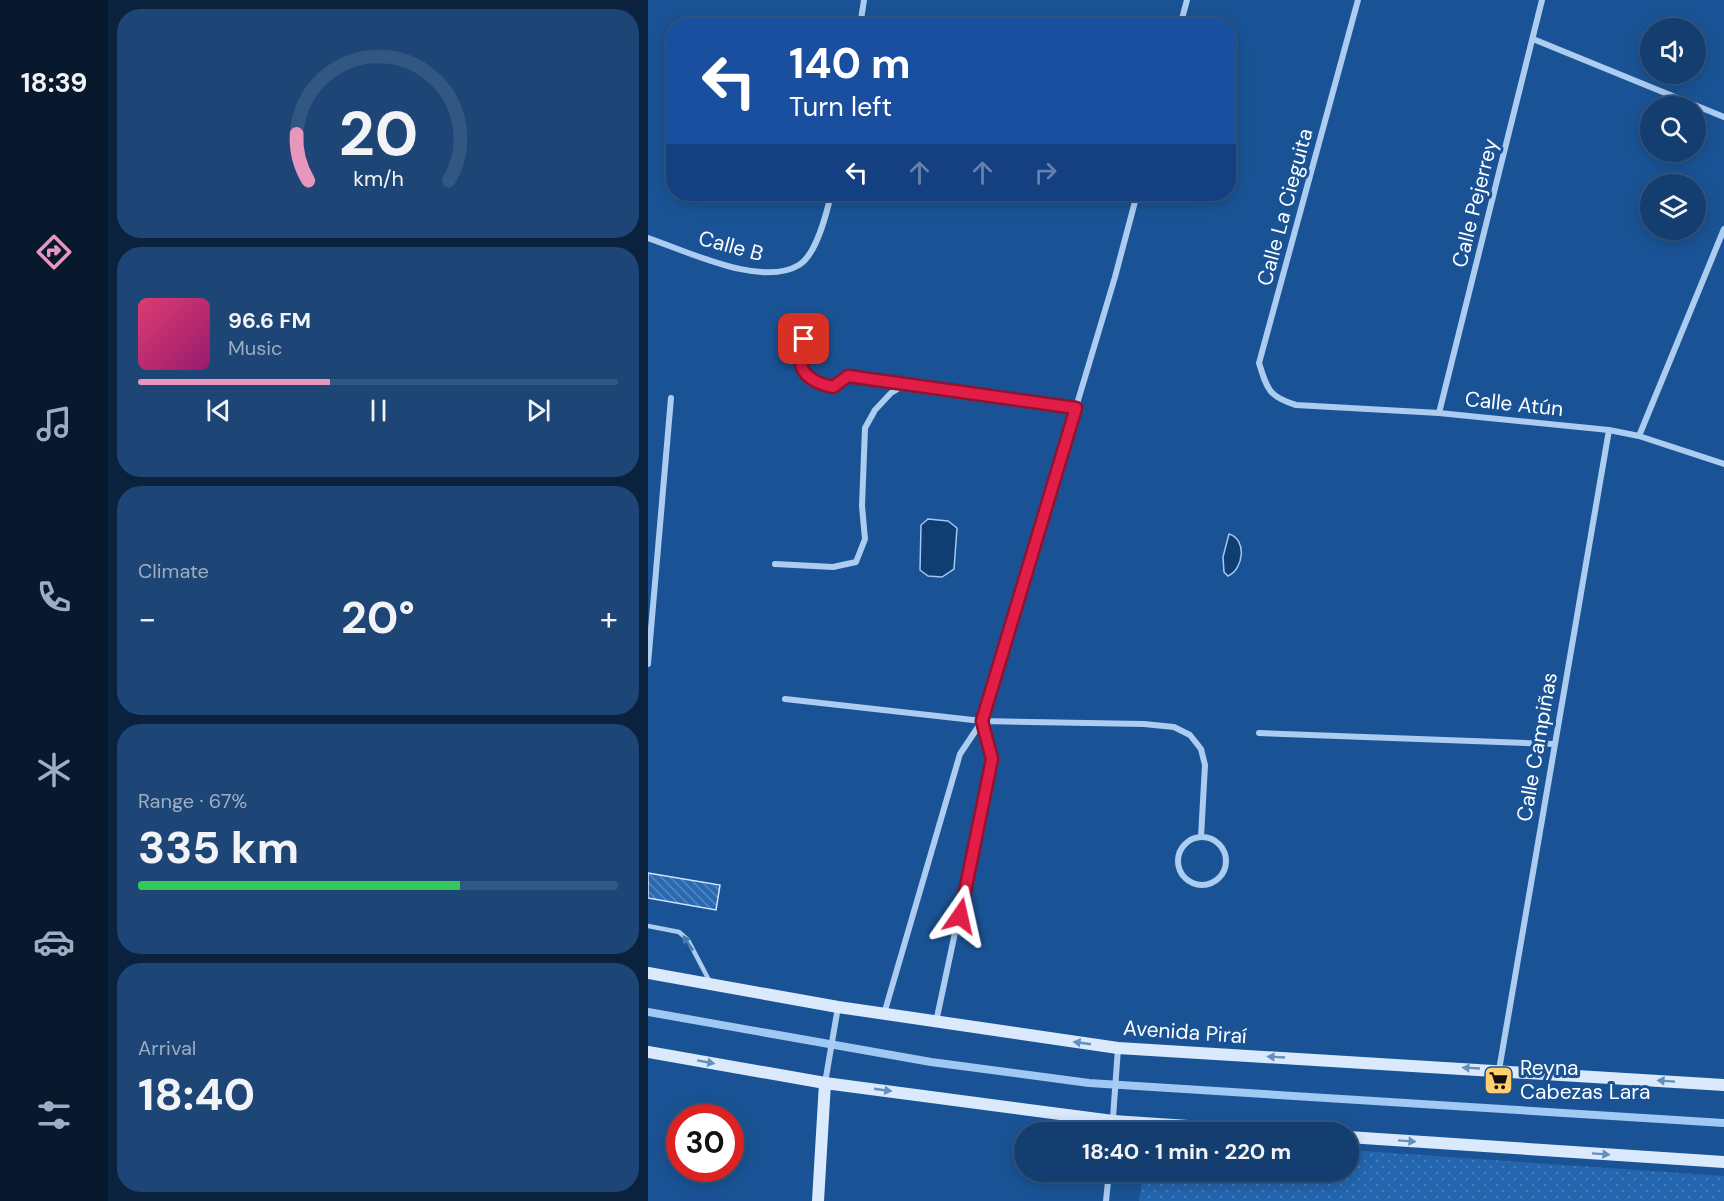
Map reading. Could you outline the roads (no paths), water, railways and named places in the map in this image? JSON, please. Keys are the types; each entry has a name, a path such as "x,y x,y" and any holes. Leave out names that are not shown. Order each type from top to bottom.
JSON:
{"main road":[{"name":"Avenida Piraí","path":"648,973 838,1007 1118,1048 1724,1085"},
{"path":"648,1052 825,1083 1079,1122"},
{"path":"818,1201 825,1083"},
{"path":"1359,1138 1724,1162"}],"street":[{"path":"861,18 864,0"},
{"path":"1182,18 1186,0"},
{"name":"Calle La Cieguita","path":"1296,405 1278,400 1266,387 1259,363 1358,0"},
{"name":"Calle Pejerrey","path":"1439,413 1542,0"},
{"path":"1533,39 1724,117"},
{"name":"Calle B","path":"648,238 741,270 772,274 801,264 814,246 830,201"},
{"path":"884,1014 960,754 982,721 1076,408 1135,201"},
{"path":"1639,436 1724,229"},
{"path":"804,339 799,353 801,368 815,383 833,387 848,376 1076,408"},
{"path":"775,564 833,567 856,562 865,539 862,506 865,428 875,410 891,393 904,385"},
{"path":"648,664 671,398"},
{"name":"Calle Atún","path":"1296,405 1439,413 1609,430 1639,436 1724,464"},
{"name":"Calle Campiñas","path":"1499,1070 1609,430"},
{"path":"785,699 982,721 1144,724 1174,727 1190,735 1201,749 1205,765 1201,837"},
{"path":"936,1022 992,759 982,721"},
{"path":"1259,733 1554,744"},
{"path":"1201,837 1216,841 1225,854 1225,869 1216,881 1202,886 1187,881 1178,869 1178,854 1187,841 1201,837"},
{"path":"825,1083 838,1007"},
{"path":"1112,1122 1118,1048"},
{"path":"1107,1201 1108,1182"}],"lane":[{"path":"648,926 679,932 688,940 711,984"}],"waterway":[{"path":"648,1012 931,1062 1089,1083 1724,1123"}],"place":[{"name":"Reyna Cabezas Lara","path":"1499,1080"}]}
